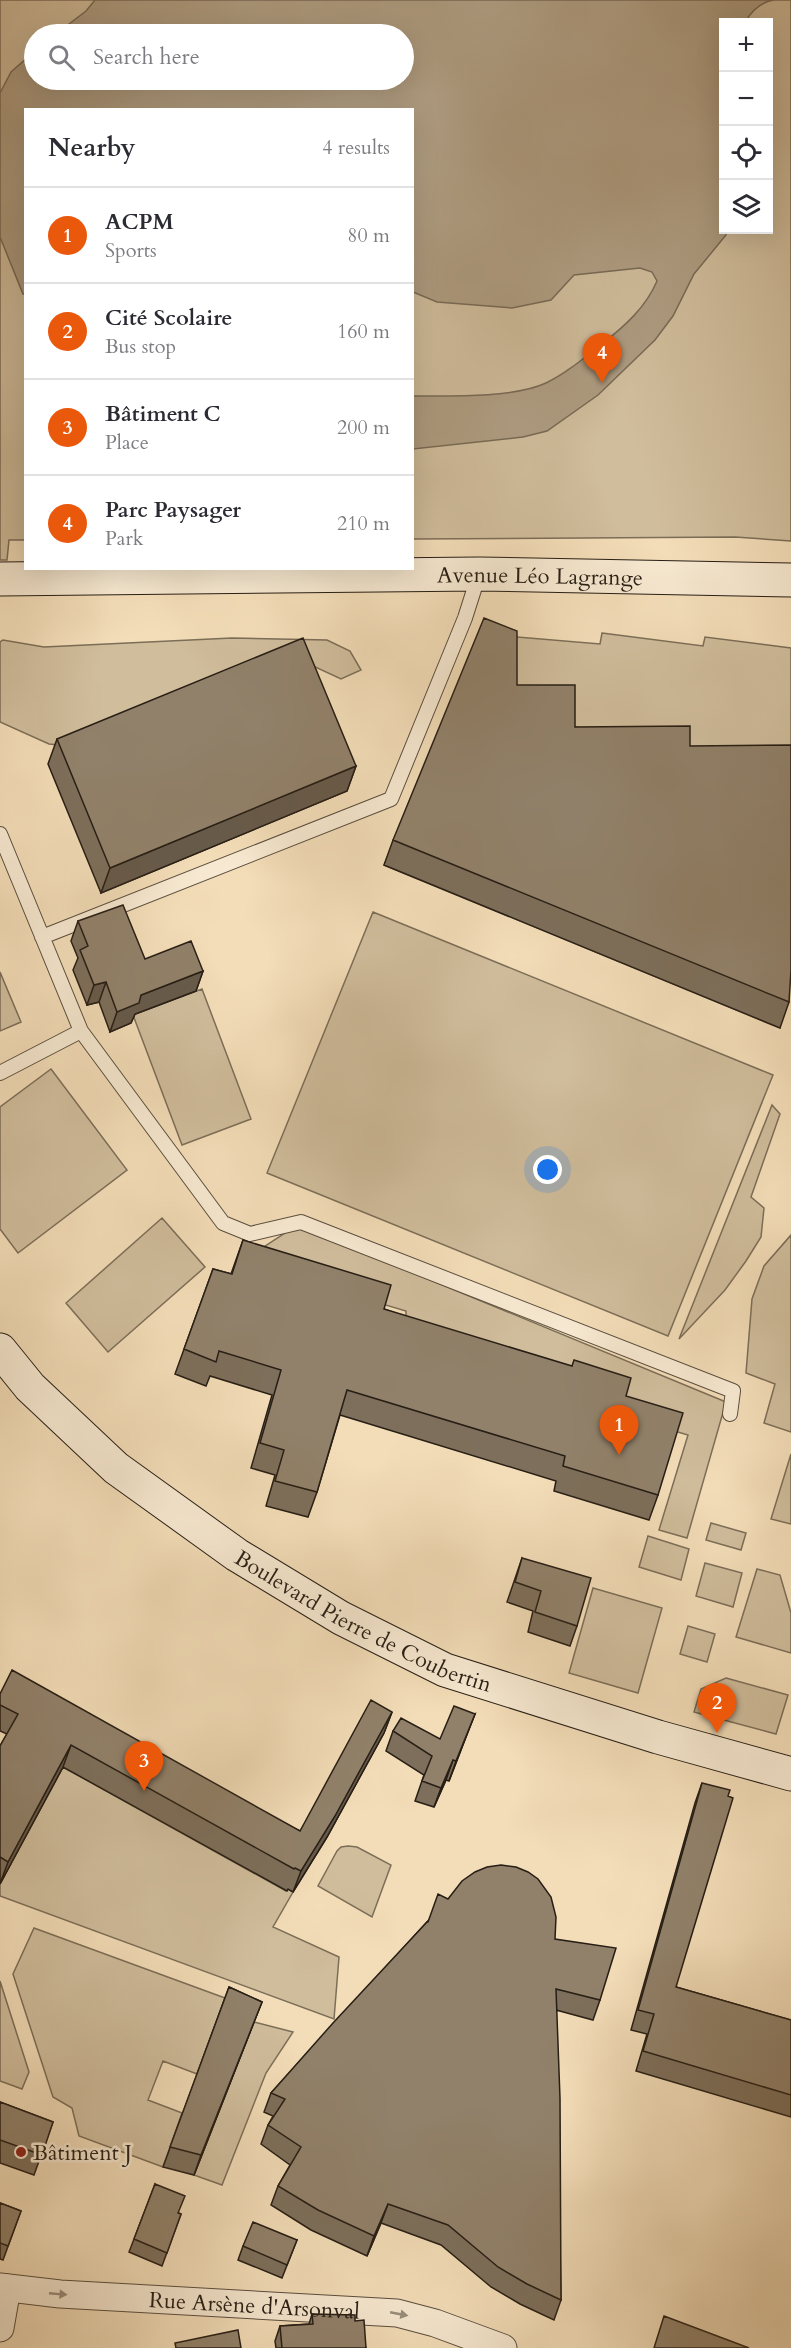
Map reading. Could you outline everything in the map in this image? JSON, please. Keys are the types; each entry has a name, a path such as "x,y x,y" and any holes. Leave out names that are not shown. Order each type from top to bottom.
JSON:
{"street":[{"name":"Avenue Léo Lagrange","path":"0,579 479,574 791,580"},
{"name":"Boulevard Pierre de Coubertin","path":"0,1350 30,1387 116,1468 237,1555 341,1618 445,1670 658,1737 791,1774"},
{"path":"0,2328 3,2288"},
{"name":"Rue Arsène d'Arsonval","path":"3,2288 71,2295 397,2313 435,2323 503,2348"}],"lane":[{"path":"42,937 391,799 465,618 479,574"},
{"path":"0,834 81,1031 223,1223 250,1234 301,1221 733,1391 730,1414"},
{"path":"0,1073 81,1031"}],"shaded area":[{"path":"0,0 791,0 791,541 735,537 414,539 414,108 24,108 24,540 9,540 7,560 0,560"},
{"path":"95,0 774,0 756,8 748,18 719,18 719,234 726,234 694,274 673,316 655,340 598,395 547,431 523,437 414,449 414,396 499,394 533,388 554,379 569,370 619,330 634,315 647,299 657,281 652,272 640,268 574,275 551,300 512,308 437,302 414,292 414,108 24,108 23,294 0,237 0,93 11,72 24,61 24,90 414,90 414,24 69,24 86,11"},
{"path":"602,633 703,646 705,637 791,648 791,964 782,995 780,1028 384,865 480,634 600,644"},
{"path":"232,638 327,640 350,651 361,670 341,679 309,664 77,747 49,744 0,722 0,642 3,640 44,647"},
{"path":"373,912 773,1075 668,1336 267,1173"},
{"path":"0,972 21,1022 0,1031"},
{"path":"202,989 251,1119 182,1145 133,1015"},
{"path":"51,1069 127,1170 18,1253 0,1229 0,1107"},
{"path":"772,1105 780,1114 751,1197 764,1208 761,1237 725,1290 679,1339"},
{"path":"162,1218 205,1267 108,1352 66,1303"},
{"path":"297,1225 726,1402 687,1538 659,1530 688,1435 624,1416 406,1338 406,1311 241,1262"},
{"path":"791,1235 791,1432 764,1423 775,1384 746,1373 752,1299 764,1266"},
{"path":"791,1454 791,1524 771,1519"},
{"path":"711,1523 746,1533 741,1550 706,1540"},
{"path":"648,1536 689,1549 681,1580 639,1567"},
{"path":"705,1563 742,1573 733,1607 696,1596"},
{"path":"757,1569 780,1575 791,1613 791,1653 736,1637"},
{"path":"593,1588 662,1608 638,1693 569,1673"},
{"path":"688,1626 715,1634 707,1662 680,1654"},
{"path":"726,1678 788,1695 776,1734 694,1712 701,1689"},
{"path":"63,1767 286,1891 288,1889 293,1892 273,1927 339,1957 334,2019 0,1896 0,1884"},
{"path":"341,1847 357,1847 391,1865 372,1917 318,1886 337,1851"},
{"path":"34,1928 225,1998 197,2074 163,2061 148,2100 182,2113 163,2167 79,2136 72,2108 53,2097 13,1974"},
{"path":"0,1981 29,2072 22,2089 0,2081"},
{"path":"254,2022 293,2032 266,2073 222,2185 194,2175"}],"building":[{"path":"484,618 517,631 517,685 575,685 575,727 690,726 690,746 791,745 789,1002 393,840"},
{"path":"303,638 356,766 110,868 57,739"},
{"path":"123,905 145,959 191,941 203,971 141,995 139,1003 117,1012 106,982 94,985 80,950 88,946 78,921"},
{"path":"243,1240 391,1285 384,1309 572,1366 574,1360 631,1378 626,1396 683,1413 658,1495 563,1466 565,1456 347,1390 317,1492 275,1481 284,1450 260,1443 281,1370 219,1351 216,1362 184,1349 213,1269 232,1274"},
{"path":"522,1558 591,1578 577,1626 535,1612 541,1591 515,1582"},
{"path":"12,1670 300,1831 371,1700 392,1712 335,1816 301,1871 71,1745 8,1862 0,1857 0,1746 18,1714 0,1705 0,1694"},
{"path":"454,1706 475,1714 456,1761 453,1760 441,1788 422,1781 432,1756 393,1731 401,1718 440,1739"},
{"path":"702,1783 730,1790 728,1796 733,1798 676,1987 791,2020 791,2095 643,2051 654,2014 638,2010"},
{"path":"501,1865 516,1867 538,1879 551,1897 556,1917 555,1939 616,1948 600,2000 556,1989 560,2098 561,2300 498,2267 448,2225 388,2204 374,2236 318,2210 278,2186 301,2147 268,2125 285,2099 271,2093 428,1922 438,1894 448,1899 462,1881 475,1872"},
{"path":"229,1987 262,2002 201,2155 170,2147"},
{"path":"0,2102 53,2122 42,2155 0,2140"},
{"path":"155,2184 185,2196 167,2253 134,2239"},
{"path":"0,2203 21,2211 8,2246 0,2243"},
{"path":"253,2222 297,2240 287,2265 243,2246"},
{"path":"312,2314 355,2315 355,2321 364,2320 366,2348 282,2348 280,2326 313,2324"},
{"path":"664,2316 749,2348 654,2348"},
{"path":"238,2330 241,2348 176,2348 175,2343"}],"place":[{"name":"Parc Paysager","path":"602,383"},
{"name":"ACPM","path":"619,1455"},
{"name":"Cité Scolaire","path":"717,1733"},
{"name":"Bâtiment C","path":"144,1791"},
{"name":"Bâtiment J","path":"21,2152"}]}
